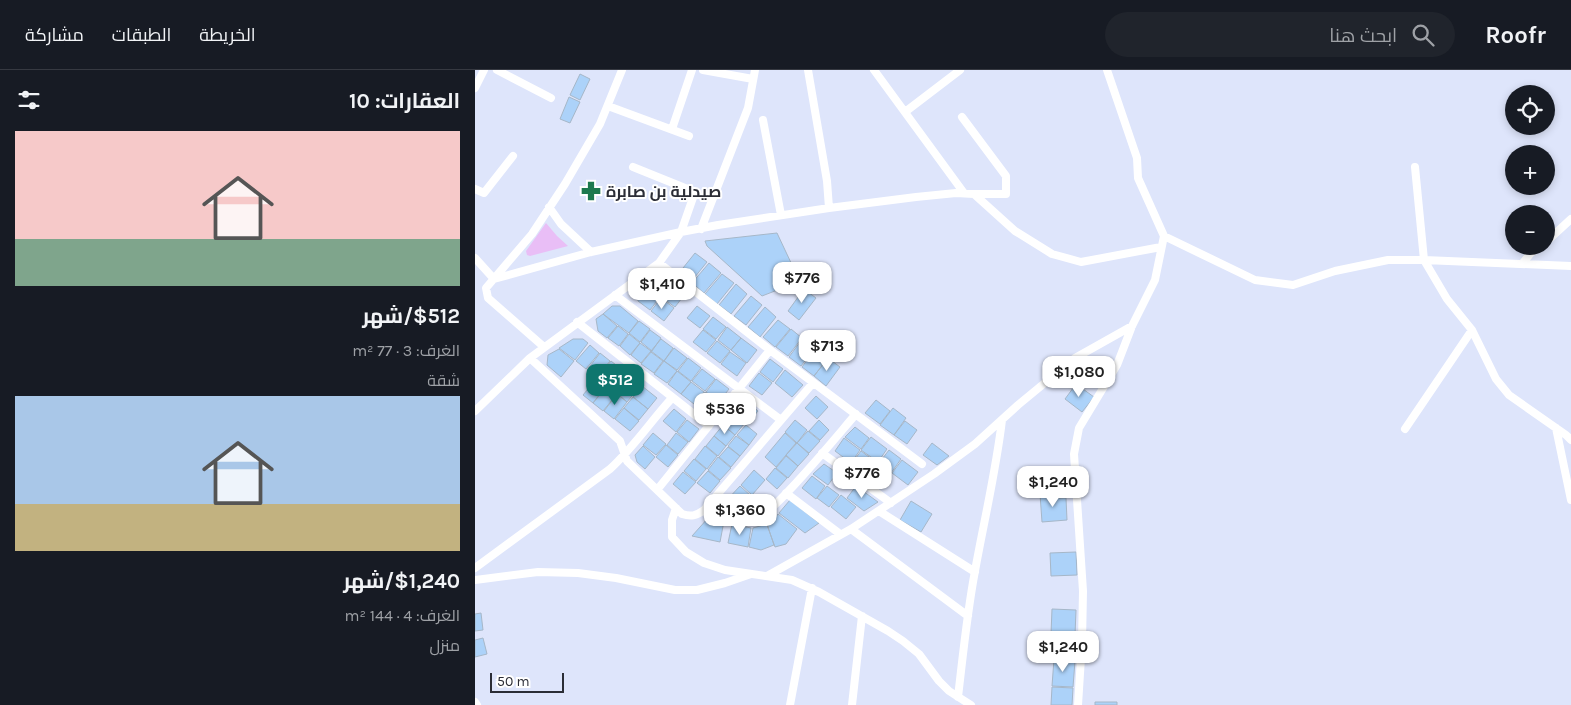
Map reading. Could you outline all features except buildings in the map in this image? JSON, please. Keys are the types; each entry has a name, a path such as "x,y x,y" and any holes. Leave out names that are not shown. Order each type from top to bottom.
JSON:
{"street":[{"path":"475,88 485,70"},
{"path":"497,70 551,98"},
{"path":"544,347 488,298 486,288 532,234 549,207 600,124 622,70"},
{"path":"672,129 692,70"},
{"path":"703,70 753,79"},
{"path":"701,229 748,108 755,70"},
{"path":"808,70 827,181 829,208"},
{"path":"874,70 964,194"},
{"path":"905,112 960,70"},
{"path":"1078,705 1083,591 1074,454 1079,428 1117,365 1132,326 1155,280 1164,236 1138,178 1137,158 1107,70"},
{"path":"608,106 689,136"},
{"path":"494,279 591,252 681,232 781,215 916,197 1006,194 1006,176 962,117"},
{"path":"763,120 781,215"},
{"path":"475,189 484,193 513,156"},
{"path":"475,411 530,358 659,264 681,232 695,192 633,167"},
{"path":"1415,167 1424,260 1447,299 1472,330 1496,379 1509,395 1571,440"},
{"path":"974,194 1015,230 1052,254 1081,262 1161,247"},
{"path":"549,207 561,224 591,252"},
{"path":"1555,234 1571,219"},
{"path":"1164,236 1255,280 1293,285 1335,271 1388,260 1571,266"},
{"path":"1522,264 1529,255"},
{"path":"478,261 494,279"},
{"path":"475,272 478,261"},
{"path":"659,264 813,383 922,464"},
{"path":"615,295 781,420"},
{"path":"577,322 709,426"},
{"path":"767,576 851,529 934,474 975,444 1075,358 1132,326"},
{"path":"1405,428 1472,330"},
{"path":"657,490 770,350"},
{"path":"530,358 620,441 627,461 676,508 689,516 697,515 703,510 813,383"},
{"path":"475,568 610,469 624,456 649,424 673,398"},
{"path":"703,510 744,521 760,518 787,493 855,414"},
{"path":"958,697 968,616 1002,420"},
{"path":"1555,428 1571,500"},
{"path":"822,453 891,503"},
{"path":"787,493 840,534"},
{"path":"676,508 672,520 673,537 686,552 704,564 725,570 792,580 812,588 888,631 919,654 939,681 967,704"},
{"path":"879,511 975,572"},
{"path":"851,529 968,616"},
{"path":"475,580 538,572 578,572 675,590 697,590 753,574"},
{"path":"790,705 812,588"},
{"path":"852,705 862,616"}],"shaded area":[{"path":"546,223 568,246 530,256 527,255 526,251"}],"place":[{"name":"صيدلية بن صابرة","path":"591,191"}]}
